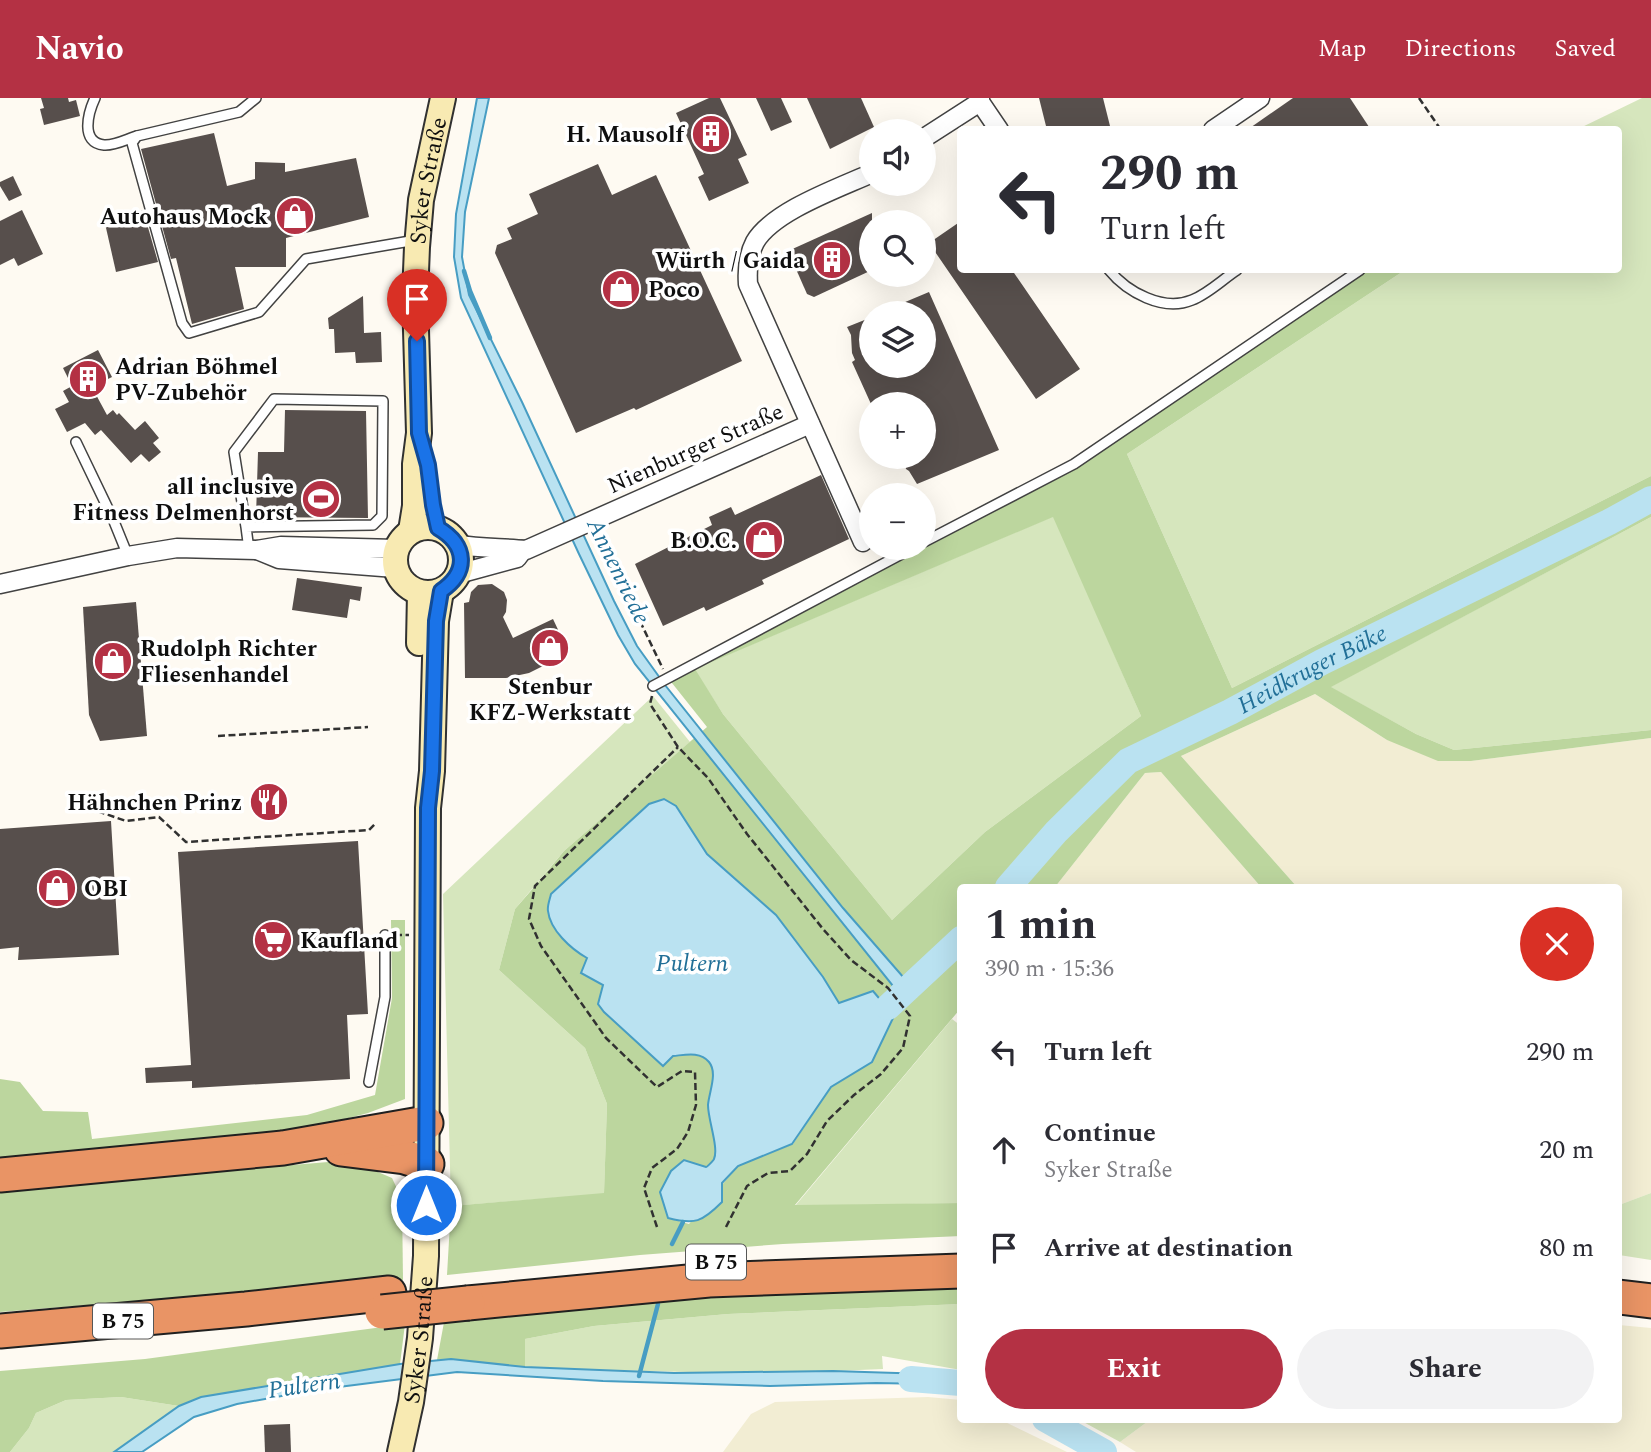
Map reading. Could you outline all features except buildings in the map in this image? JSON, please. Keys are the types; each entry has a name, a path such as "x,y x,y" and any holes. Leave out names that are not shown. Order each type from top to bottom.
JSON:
{"highway":[{"path":"0,1175 307,1144 426,1123"},
{"path":"307,1144 405,1157 427,1164"},
{"name":"B 75","path":"470,1294 575,1273 783,1257 957,1248"},
{"name":"B 75","path":"0,1349 470,1294 709,1280 957,1271"},
{"path":"1622,1279 1651,1282"},
{"path":"1622,1297 1651,1301"},
{"name":"B 75","path":"0,1331 246,1309 386,1302"}],"main road":[{"name":"Syker Straße","path":"401,549 415,506 415,464 419,433 415,296 421,200 443,98"},
{"name":"Syker Straße","path":"419,433 428,465 438,528"},
{"path":"420,528 438,528 450,535 458,545 461,555 458,574 452,584 430,592 404,584 401,549 420,528"},
{"name":"Syker Straße","path":"400,1452 411,1402 420,1338 426,1256 428,808 432,771 436,621 430,592"}],"street":[{"path":"1219,126 1260,98"},
{"path":"936,130 980,100 996,126"},
{"name":"Nienburger Straße","path":"859,180 766,227 755,243 747,264 748,284 859,533"},
{"name":"Nienburger Straße","path":"458,545 523,550 810,424"},
{"path":"0,584 177,548 253,550 281,546 401,549"},
{"name":"Nienburger Straße","path":"458,574 517,558 523,550"}],"lane":[{"path":"95,98 87,130 91,140 102,145 239,112 256,98"},
{"path":"138,136 132,143 182,323 188,333 259,312 306,259 418,239"},
{"path":"1112,273 1131,289 1151,300 1174,304 1193,300 1233,273"},
{"path":"936,536 1074,464 1356,273"},
{"path":"246,527 373,525 382,516 383,401 274,399 234,452 246,527 253,550"},
{"path":"76,442 108,506 128,556"},
{"path":"653,686 890,560"},
{"path":"369,1082 386,997 385,935"}],"path":[{"path":"1419,98 1438,126"},
{"path":"587,523 666,678"},
{"path":"653,686 650,704 678,747 708,778 747,834 823,929 851,960 888,988 910,1016 903,1048 881,1074 853,1095 827,1121 807,1154 790,1171 768,1173 747,1186 726,1227"},
{"path":"218,736 368,727"},
{"path":"657,1227 644,1188 652,1168 677,1149 688,1132 696,1105 695,1072 682,1071 657,1087 606,1038 541,946 529,919 535,886 678,747"},
{"path":"68,801 126,821 159,817 186,842 369,830 375,824"},
{"path":"385,935 427,936"}],"shaded area":[{"path":"1315,694 1387,740 1471,761 1651,738 1651,1193 1622,1204 1622,884 1294,884 1181,756"},
{"path":"1161,772 1258,884 1057,884 1145,773"},
{"path":"1622,1325 1651,1328 1651,1452 1136,1452 1120,1442 1146,1423 1622,1423"},
{"path":"928,1397 957,1400 957,1423 1007,1423 1067,1452 723,1452 751,1414 775,1402"}],"green space":[{"path":"1642,98 1651,98 1651,476 1232,688 1127,454 1400,273 1622,273 1622,126 1584,126"},
{"path":"1360,273 1400,273 1127,454 1232,688 1651,476 1651,494 1587,530 1321,659 1245,701 1152,746 1153,751 1651,502 1651,517 1331,687 1416,734 1454,750 1651,730 1651,738 1471,761 1438,761 1387,740 1315,694 1181,756 1294,884 1258,884 1161,772 1145,773 1057,884 957,884 957,1013 795,1205 957,1203 957,1236 783,1244 640,1255 447,1275 451,1206 604,1193 607,1104 585,1048 499,970 515,909 564,851 707,727 668,678 895,560 936,560 936,539 1062,473","holes":["1053,517 1141,716 985,832 892,920 723,714 695,669","649,804 676,806 707,854 776,915 823,977 839,1003 894,1016 872,1062 831,1087 793,1144 738,1166 689,1224 668,1218 699,1166 707,1168 714,1159 715,1148 708,1111 712,1066 697,1055 673,1056 602,995 603,985 581,973 587,958 551,894"]},
{"path":"1054,516 1141,716 985,832 892,920 723,714 694,669"},
{"path":"1651,517 1651,730 1454,750 1416,734 1330,687"},
{"path":"653,696 690,742 564,851 515,909 499,970 585,1048 607,1104 604,1194 451,1206 443,894"},
{"path":"391,920 405,920 405,1099 368,1113 299,1131 0,1162 0,1079 20,1082 43,1111 88,1112 92,1139 307,1115 375,1095 392,998"},
{"path":"952,1019 957,1023 957,1203 795,1206"},
{"path":"328,1162 359,1164 392,1178 402,1199 403,1280 0,1312 0,1190"},
{"path":"1651,1193 1651,1260 1622,1255 1622,1204"},
{"path":"957,1280 957,1304 728,1314 594,1326 525,1339 525,1367 451,1359 437,1360 445,1317 575,1304"},
{"path":"957,1304 957,1369 882,1356 883,1369 838,1371 704,1372 525,1367 525,1339 594,1326 728,1314"},
{"path":"405,1324 400,1364 201,1397 179,1406 121,1397 66,1400 36,1413 29,1428 10,1452 0,1452 0,1371 145,1359"},
{"path":"121,1397 179,1406 114,1452 10,1452 29,1428 36,1413 66,1400"},
{"path":"1085,1423 1146,1423 1120,1442"}],"water":[{"path":"477,98 489,98 465,212 462,257 469,295 637,646 843,908 911,986 901,996 635,664 579,554 461,298 454,257 456,214"},
{"name":"Pultern","path":"664,799 676,806 707,854 776,915 823,977 839,1003 873,991 894,1016 872,1062 831,1087 792,1144 738,1166 722,1183 722,1202 703,1218 692,1221 668,1218 660,1192 671,1171 684,1160 706,1167 714,1159 715,1148 708,1111 712,1066 701,1056 692,1054 673,1056 663,1066 604,1012 598,1004 603,985 581,973 587,958 574,950 557,932 548,909 551,894 649,804"},
{"path":"451,1359 525,1367 674,1373 833,1371 928,1374 947,1381 929,1384 770,1386 603,1381 457,1372 315,1390 237,1404 194,1417 142,1452 114,1452 179,1406 201,1397 400,1364"}],"waterway":[{"name":"Annenriede","path":"464,271 490,338"},
{"name":"Heidkruger Bäke","path":"1011,884 1056,832 1128,761 1651,499"},
{"name":"Heidkruger Bäke","path":"888,1007 957,943"},
{"path":"672,1244 683,1222"},
{"path":"639,1376 658,1304"},
{"name":"Pultern","path":"911,1379 957,1383"},
{"name":"Pultern","path":"1052,1423 1104,1452"}],"place":[{"name":"H. Mausolf","path":"711,134"},
{"name":"Autohaus Mock","path":"295,216"},
{"name":"Würth / Gaida","path":"832,260"},
{"name":"Poco","path":"621,289"},
{"name":"Adrian Böhmel PV-Zubehör","path":"88,379"},
{"name":"all inclusive Fitness Delmenhorst","path":"321,499"},
{"name":"B.O.C.","path":"764,540"},
{"name":"Stenbur KFZ-Werkstatt","path":"550,648"},
{"name":"Rudolph Richter Fliesenhandel","path":"113,661"},
{"name":"Hähnchen Prinz","path":"269,802"},
{"name":"OBI","path":"57,888"},
{"name":"Kaufland","path":"273,940"}],"route":[{"path":"417,341 419,433 428,465 433,505 438,528 450,535 458,545 461,555 458,574 452,584 441,591 436,621 432,771 428,808 426,1205"}]}
